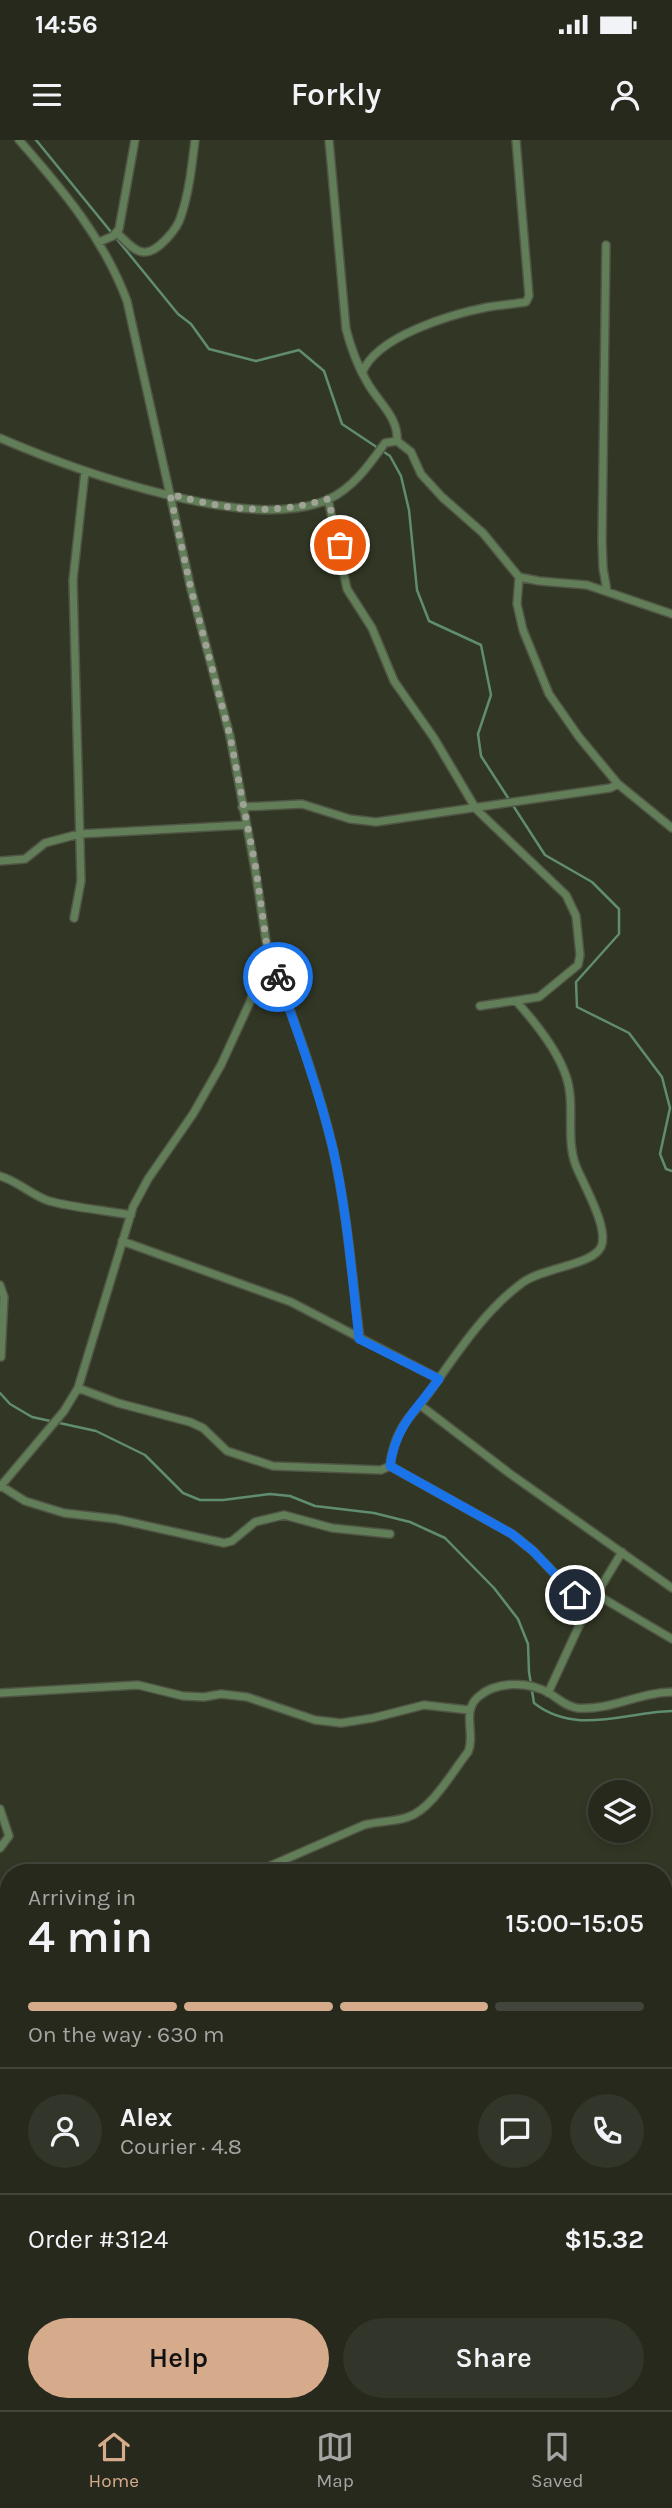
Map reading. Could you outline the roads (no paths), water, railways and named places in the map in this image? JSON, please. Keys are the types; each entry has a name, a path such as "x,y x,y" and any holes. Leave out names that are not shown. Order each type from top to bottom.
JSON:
{"street":[{"path":"19,140 66,194 99,242 116,271 127,301 191,589 228,725 256,869 267,947 305,1054 332,1147 341,1188 359,1339"},
{"path":"99,242 117,233 123,214 135,140"},
{"path":"117,233 142,252 155,250 168,236 181,219 195,140"},
{"path":"329,140 346,329 353,355 362,373 398,432 397,441"},
{"path":"362,373 371,357 427,324 488,307 526,302 529,296 516,140"},
{"path":"606,244 602,540 607,591"},
{"path":"0,438 85,471 208,504 279,510 328,499 363,473 385,443 397,441 411,452 421,474 442,497 483,533 519,577 587,585 672,614"},
{"path":"74,918 80,881 74,580 85,471"},
{"path":"328,499 347,589 372,628 394,681 434,738 476,809 566,895 576,916 580,955 578,965 539,997 480,1006"},
{"path":"519,577 517,604 523,630 549,694 579,737 618,784 672,828"},
{"path":"242,807 302,804 350,818 376,822 610,788 618,784"},
{"path":"0,861 25,859 45,843 79,834 246,825"},
{"path":"267,947 250,1002 221,1065 193,1114 148,1179 131,1215 79,1388 64,1410 0,1486 25,1501 64,1513 116,1519 224,1543 232,1541 255,1522 284,1515 331,1528 390,1534"},
{"path":"259,974 281,986"},
{"path":"390,1466 393,1445 408,1416 420,1405 497,1304 524,1281 592,1256 601,1249 604,1240 596,1211 574,1161 567,1079 550,1046 516,1001"},
{"path":"0,1176 10,1178 32,1194 50,1201 131,1215"},
{"path":"122,1241 291,1302 439,1379"},
{"path":"0,1285 4,1297 1,1357"},
{"path":"79,1388 118,1403 203,1428 227,1451 273,1466 381,1470 390,1466"},
{"path":"420,1405 509,1473 672,1588"},
{"path":"390,1466 512,1534 533,1551 575,1595 595,1596 672,1639"},
{"path":"548,1693 570,1642 622,1552"},
{"path":"0,1693 138,1685 183,1696 204,1697 221,1694 247,1697 316,1720 341,1723 373,1718 424,1704 469,1710"},
{"path":"274,1864 364,1825 400,1820 424,1809 470,1748 469,1710 477,1698 499,1686 531,1687 575,1708 590,1708 655,1692 672,1692"},
{"path":"0,1810 9,1836 0,1848"}],"waterway":[{"path":"36,140 209,349 256,361 299,350 324,371 342,424 390,456 401,476 409,510 417,590 429,621 481,645 491,695 478,734 481,756 545,855 592,882 619,909 619,934 576,982 577,1007 629,1033 662,1077 670,1108 660,1154 666,1169 672,1171"},
{"path":"0,1393 10,1404 32,1417 96,1431 145,1455 183,1493 200,1500 270,1494 290,1496 315,1506 374,1513 410,1522 445,1538 494,1588 518,1619 528,1644 534,1703 550,1713 584,1720 672,1711"}]}
